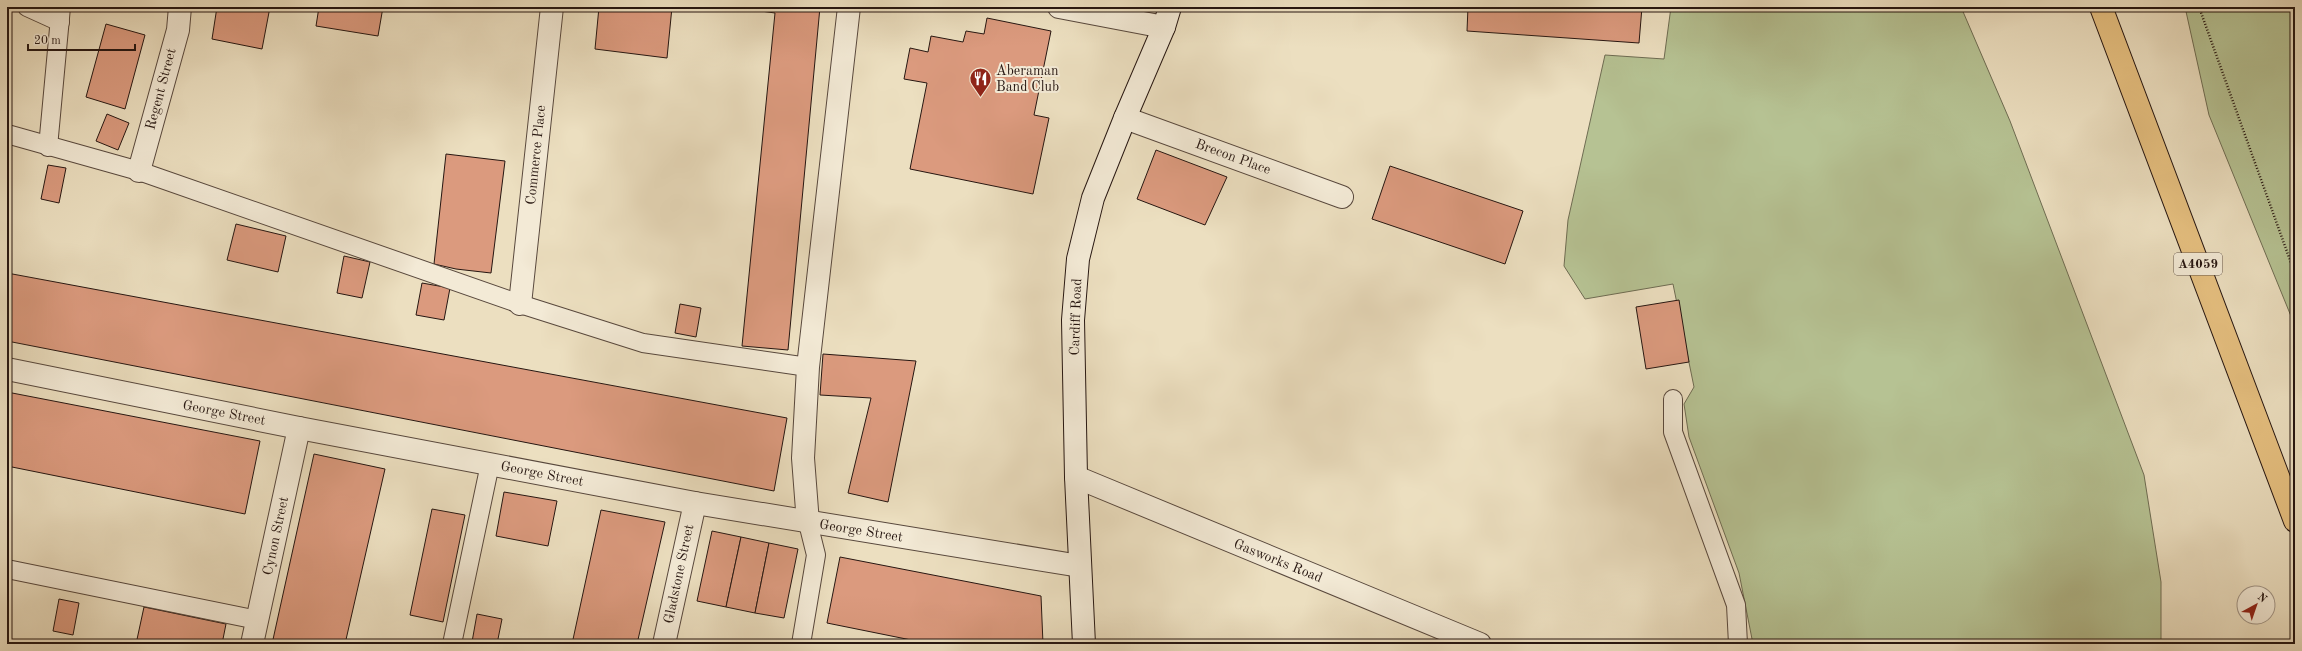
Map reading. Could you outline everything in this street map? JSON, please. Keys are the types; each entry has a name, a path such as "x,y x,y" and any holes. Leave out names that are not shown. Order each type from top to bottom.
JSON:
{"main road":[{"name":"A4059","path":"2101,7 2295,521"}],"street":[{"name":"Regent Street","path":"139,171 178,30 180,7"},
{"name":"Commerce Place","path":"520,304 552,7"},
{"path":"808,523 803,458 808,367 849,7"},
{"path":"1060,7 1167,17"},
{"name":"Cardiff Road","path":"1084,644 1076,477 1073,320 1078,259 1094,198 1167,17"},
{"name":"Brecon Place","path":"1125,118 1342,197"},
{"name":"George Street","path":"7,369 299,428 695,503 808,523 1080,566"},
{"name":"Cynon Street","path":"252,644 299,428"},
{"name":"Gasworks Road","path":"1076,477 1480,644"},
{"name":"Gladstone Street","path":"664,644 695,503"}],"lane":[{"path":"27,7 60,14 48,147"},
{"path":"7,134 48,147 139,171 520,304 643,343 808,367"},
{"path":"1673,399 1673,432 1736,605 1738,644"},
{"path":"452,644 490,464"},
{"path":"801,644 816,555 808,523"},
{"path":"7,569 257,620"}],"path":[{"path":"2200,7 2295,274"}],"green space":[{"path":"1671,7 1961,7 2010,121 2144,475 2161,582 2161,644 1753,644 1739,573 1689,437 1684,404 1694,387 1673,284 1585,299 1564,266 1568,220 1605,55 1664,59"},
{"path":"2185,7 2295,7 2295,326 2209,115"}],"building":[{"path":"217,7 270,7 262,49 212,39"},
{"path":"319,7 383,7 378,36 316,26"},
{"path":"599,7 672,7 667,58 595,49"},
{"path":"732,7 820,7 788,350 742,346 775,13"},
{"path":"1468,7 1642,7 1639,43 1467,31"},
{"name":"Aberaman Band Club","path":"987,18 1051,31 1034,115 1049,118 1033,194 910,169 927,83 904,79 910,48 928,52 931,36 963,42 966,31 984,34"},
{"path":"106,24 145,35 125,109 86,97"},
{"path":"107,114 129,123 118,150 96,141"},
{"path":"1156,150 1227,177 1205,225 1137,199"},
{"path":"446,154 505,161 491,273 456,269 434,264"},
{"path":"48,165 66,168 59,203 41,199"},
{"path":"1390,166 1523,211 1505,264 1372,219"},
{"path":"236,224 286,236 278,272 227,260"},
{"path":"344,256 370,262 362,298 337,293"},
{"path":"7,273 787,418 774,491 7,341"},
{"path":"422,283 450,288 444,320 416,315"},
{"path":"1679,300 1689,362 1646,369 1636,307"},
{"path":"680,304 701,308 696,337 675,333"},
{"path":"823,354 916,361 888,502 848,493 871,398 820,395"},
{"path":"7,392 260,441 245,514 7,466"},
{"path":"314,454 385,469 345,644 272,644"},
{"path":"504,492 557,501 548,546 496,536"},
{"path":"432,509 465,515 443,622 410,615"},
{"path":"601,510 665,522 637,644 572,644"},
{"path":"712,531 741,537 726,607 697,601"},
{"path":"741,537 769,543 755,613 726,607"},
{"path":"769,543 798,549 784,618 755,613"},
{"path":"840,557 1041,596 1043,644 931,644 827,623"},
{"path":"59,599 79,603 73,635 53,631"},
{"path":"144,607 226,624 222,644 136,644"},
{"path":"477,614 502,619 497,644 472,642"}],"place":[{"name":"Aberaman Band Club","path":"981,98"}]}
